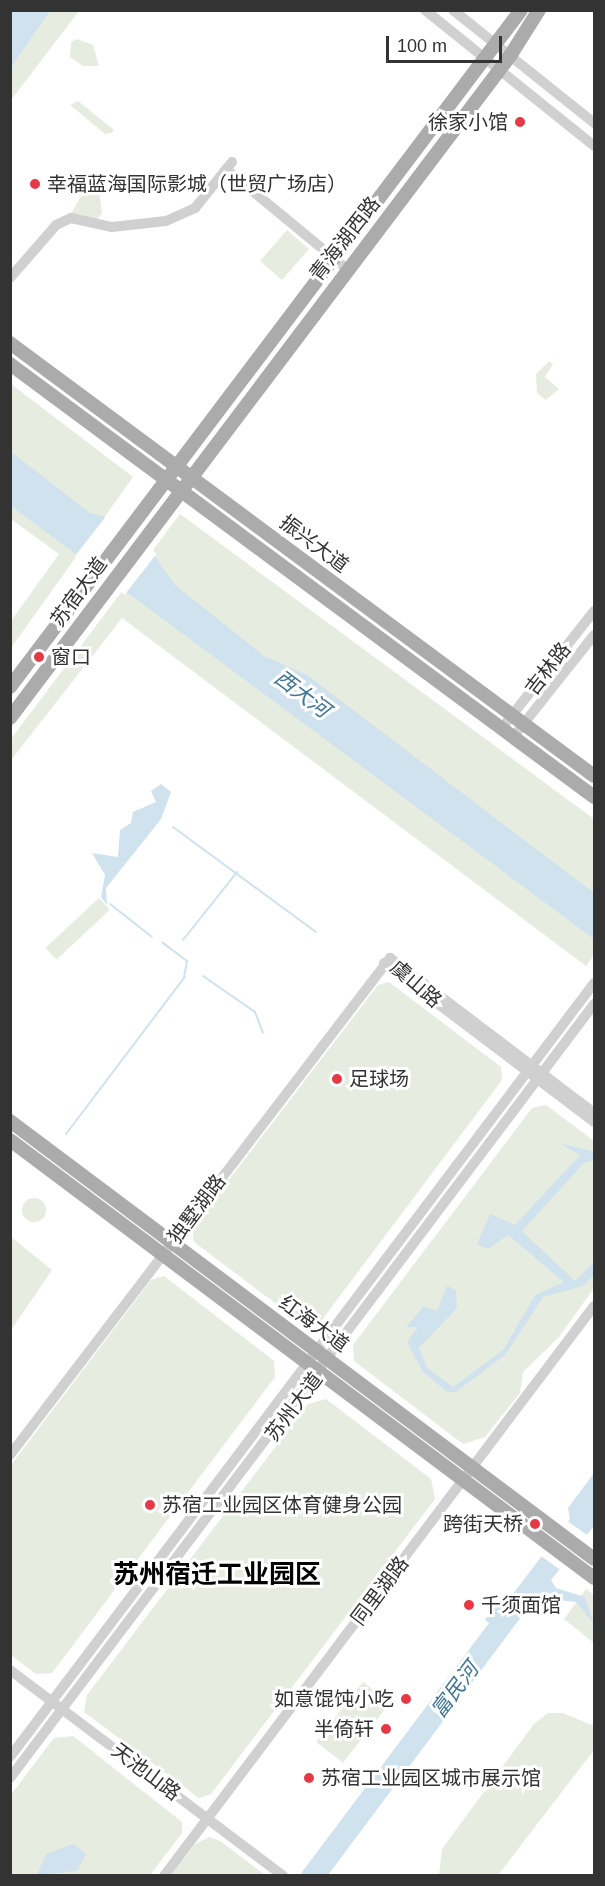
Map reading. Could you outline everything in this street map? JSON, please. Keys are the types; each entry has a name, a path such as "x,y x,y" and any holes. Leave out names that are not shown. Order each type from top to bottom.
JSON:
{"main road":[{"name":"青海湖西路","path":"164,478 486,61 521,10"},
{"name":"青海湖西路","path":"179,489 499,71 539,10"},
{"name":"振兴大道","path":"10,343 594,776"},
{"name":"振兴大道","path":"10,364 594,797"},
{"name":"苏宿大道","path":"10,687 164,478"},
{"name":"苏宿大道","path":"10,718 179,489"},
{"name":"红海大道","path":"10,1120 475,1467 594,1559"},
{"name":"红海大道","path":"10,1140 591,1576"}],"street":[{"path":"425,10 594,146"},
{"path":"453,10 594,123"},
{"path":"10,278 56,225 71,218 112,227 166,221 195,208 229,166 347,269"},
{"name":"吉林路","path":"508,732 512,716 594,611"},
{"name":"吉林路","path":"508,732 524,724 594,635"},
{"name":"虞山路","path":"384,963 530,1069 594,1122"},
{"name":"独墅湖路","path":"10,1455 384,963"},
{"name":"苏州大道","path":"325,1356 594,983"},
{"name":"苏州大道","path":"10,1757 315,1369 594,1004"},
{"name":"虞山路","path":"539,1076 594,1113"},
{"name":"同里湖路","path":"164,1875 475,1467 594,1306"},
{"name":"苏州大道","path":"10,1778 315,1369"},
{"name":"天池山路","path":"10,1670 60,1712 279,1875"},
{"name":"天池山路","path":"10,1679 51,1704"}],"shaded area":[{"path":"11,11 79,11 11,100"},
{"path":"77,39 93,45 99,66 83,66 70,57 71,42"},
{"path":"78,101 114,130 112,133 105,134 70,105"},
{"path":"88,183 99,189 102,213 97,220 71,214"},
{"path":"287,230 309,249 282,280 260,261"},
{"path":"549,361 553,364 545,377 559,389 546,400 537,393 536,374"},
{"path":"11,384 133,477 11,648 11,621 59,554 11,519"},
{"path":"180,514 594,819 594,955 586,966 122,618 11,760 11,739"},
{"path":"99,898 110,910 57,959 46,948"},
{"path":"389,982 501,1067 502,1080 321,1321 303,1324 194,1242 192,1228 378,985"},
{"path":"546,1105 594,1141 594,1288 559,1337 523,1372 520,1393 485,1437 463,1444 354,1361 353,1345 532,1108"},
{"path":"34,1198 42,1202 46,1210 42,1218 34,1222 26,1218 22,1210 26,1202"},
{"path":"11,1237 52,1270 11,1330"},
{"path":"164,1276 274,1361 275,1377 52,1673 36,1674 11,1655 11,1465 151,1280"},
{"path":"326,1399 431,1479 435,1499 211,1794 199,1798 84,1712 87,1695 308,1404"},
{"path":"586,1589 594,1595 594,1643 564,1619"},
{"path":"363,1682 390,1703 343,1763 316,1742"},
{"path":"548,1713 563,1713 594,1726 594,1750 498,1875 439,1875 442,1849 534,1724"},
{"path":"73,1736 182,1822 182,1833 150,1875 11,1875 10,1796 54,1738"},
{"path":"209,1837 220,1841 265,1875 171,1875 195,1844"}],"water":[{"path":"10,11 50,11 11,67"},
{"name":"西大河","path":"10,451 90,513 103,516 152,552 175,585 264,656 307,675 594,893 594,939 11,506"},
{"path":"161,784 171,792 161,819 106,888 107,905 101,897 105,875 92,853 118,857 120,830 131,823 133,812 156,802 151,791"},
{"path":"559,1143 594,1152 594,1160 584,1163 522,1231 575,1281 594,1262 594,1275 583,1286 543,1297 506,1354 456,1392 447,1392 423,1372 407,1342 418,1327 406,1327 424,1306 437,1311 447,1286 456,1290 457,1308 419,1348 427,1368 453,1387 504,1349 535,1295 564,1282 508,1235 488,1249 477,1244 490,1214 515,1225 580,1155"},
{"name":"富民河","path":"594,1473 594,1526 551,1580 556,1588 585,1597 594,1624 576,1602 550,1599 530,1605 328,1875 299,1876 489,1623 485,1620 503,1596 509,1599 570,1519 568,1508"},
{"path":"73,1844 86,1854 77,1871 37,1875 46,1854"}],"pier":[{"path":"107,515 157,554 125,595 75,556"},
{"path":"566,1520 590,1537 565,1573 541,1556"}],"waterway":[{"path":"173,827 316,932"},
{"path":"183,940 237,872"},
{"path":"110,904 152,937"},
{"path":"66,1134 184,978 187,961 162,942"},
{"path":"203,976 255,1012 263,1033"}],"place":[{"name":"徐家小馆","path":"520,122"},
{"name":"幸福蓝海国际影城（世贸广场店）","path":"35,184"},
{"name":"窗口","path":"39,657"},
{"name":"足球场","path":"337,1079"},
{"name":"苏宿工业园区体育健身公园","path":"150,1505"},
{"name":"跨街天桥","path":"535,1524"},
{"name":"千须面馆","path":"469,1605"},
{"name":"如意馄饨小吃","path":"406,1699"},
{"name":"半倚轩","path":"386,1729"},
{"name":"苏宿工业园区城市展示馆","path":"309,1778"}],"district":[{"name":"苏州宿迁工业园区","path":"217,1575"}]}
